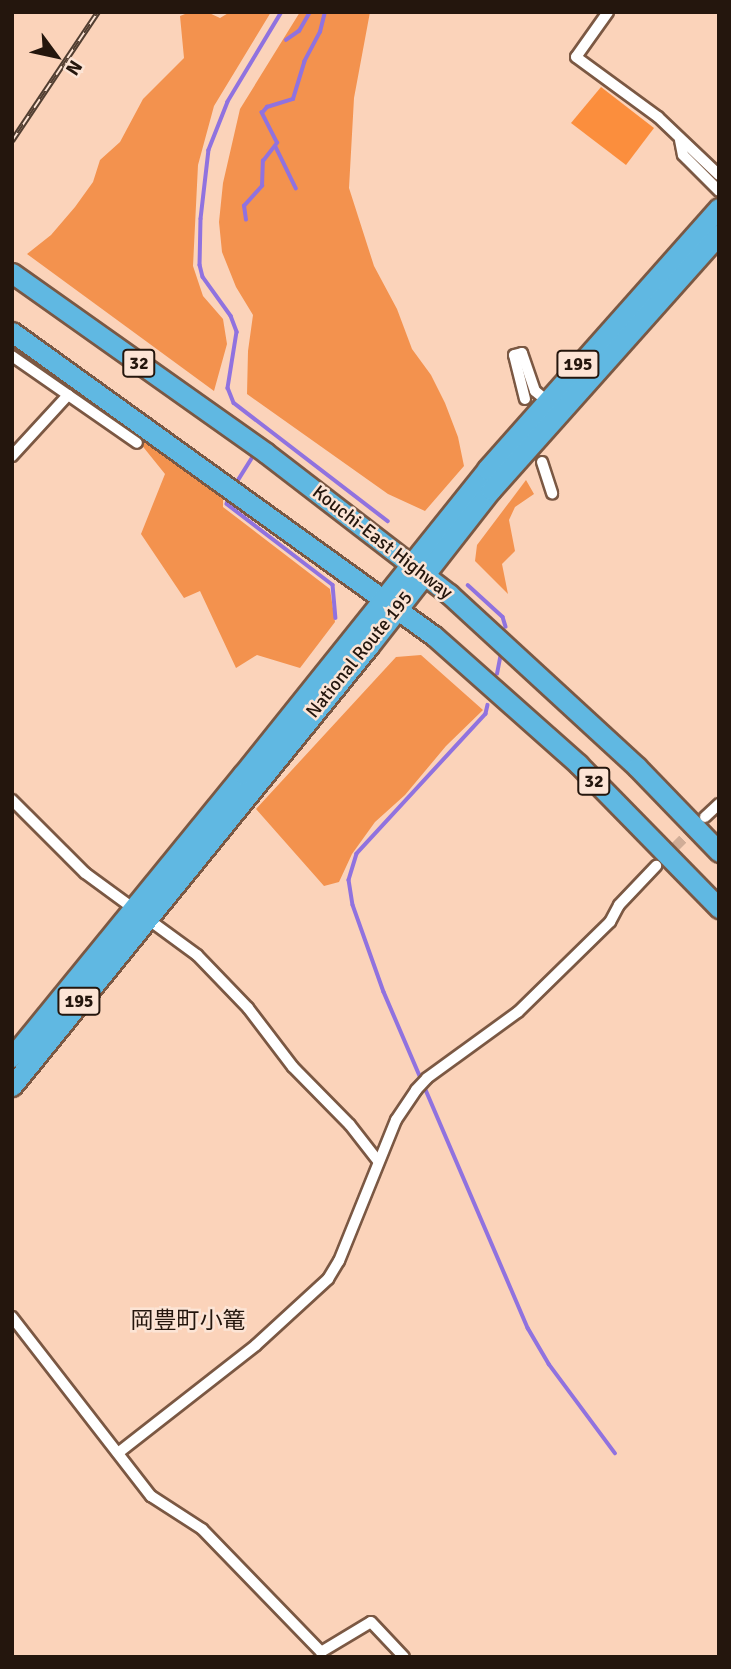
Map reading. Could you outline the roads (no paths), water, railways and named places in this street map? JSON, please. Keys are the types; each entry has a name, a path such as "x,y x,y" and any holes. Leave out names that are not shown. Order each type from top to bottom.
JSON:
{"highway":[{"name":"National Route 195","path":"12,1086 147,906 362,640 546,400 719,208"},
{"name":"National Route 195","path":"417,569 719,234"},
{"name":"Kouchi-East Highway","path":"12,273 266,453 460,604 638,766 719,852"},
{"name":"32","path":"12,332 434,636 578,764 719,908"},
{"name":"National Route 195","path":"12,1056 147,906"}],"street":[{"path":"608,12 576,57 659,117 719,175"},
{"path":"680,140 683,155 719,191"},
{"path":"525,399 514,355 522,353 535,391 546,400"},
{"path":"12,356 137,443"},
{"path":"12,456 68,395"},
{"path":"542,462 552,493"},
{"path":"12,800 85,873 147,906 197,955 248,1008 293,1067 350,1125 379,1161"},
{"path":"705,817 719,804"},
{"path":"118,1453 256,1345 328,1279 339,1261 401,1111 416,1090 427,1077 518,1012 610,922 619,905 656,866"},
{"path":"12,1317 151,1496 202,1529 321,1652 371,1622 404,1657"}],"waterway":[{"path":"282,12 228,102 209,150 201,219 200,265 203,277 231,316 237,332 228,388 234,403 388,521"},
{"path":"286,40 299,31 310,12"},
{"path":"246,220 244,206 262,186 263,161 277,143 262,113 267,107 293,99 304,62 320,32 325,12"},
{"path":"276,147 296,188"},
{"path":"235,485 255,453"},
{"path":"230,495 227,504 333,585 336,618"},
{"path":"468,585 503,617 506,627"},
{"path":"497,674 501,654"},
{"path":"488,705 486,714 357,854 349,880 353,905 384,992 528,1328 549,1364 615,1453"}],"tunnel":[{"path":"665,857 698,824"}],"railway":[{"path":"12,141 98,12"}],"district":[{"name":"岡豊町小篭","path":"188,1321"}]}
